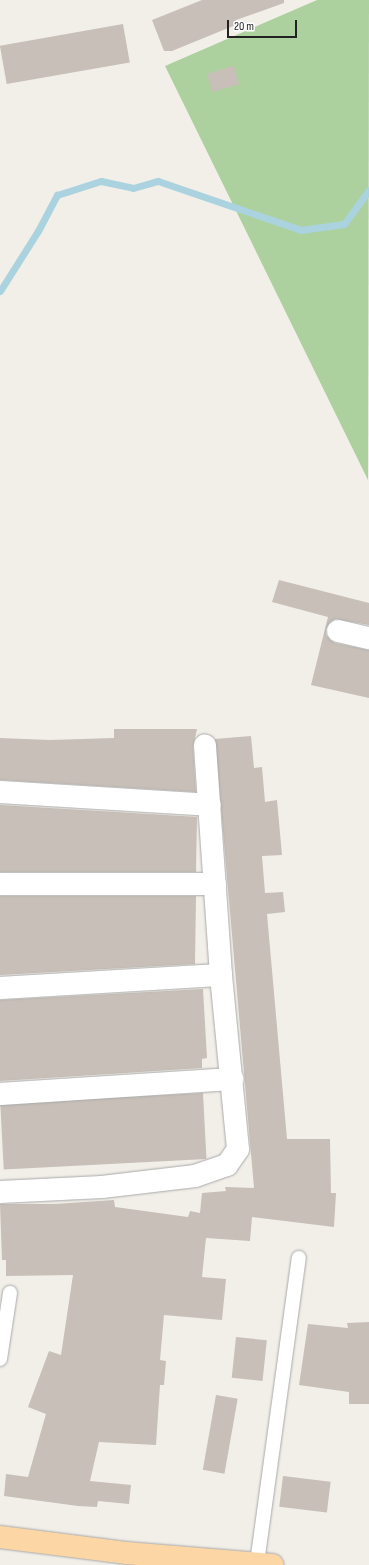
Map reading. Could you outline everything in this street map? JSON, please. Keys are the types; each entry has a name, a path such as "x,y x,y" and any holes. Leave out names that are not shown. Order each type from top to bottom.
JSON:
{"main road":[{"path":"0,1537 125,1559 265,1564"}],"street":[{"path":"338,631 369,638"},
{"path":"0,1192 141,1182 195,1176 227,1165 238,1149 233,1079 221,975 205,746"},
{"path":"0,792 210,805"},
{"path":"0,884 215,884"},
{"path":"0,988 221,975"},
{"path":"0,1094 233,1079"}],"lane":[{"path":"265,1564 299,1258"},
{"path":"0,1359 10,1293"}],"green space":[{"path":"317,0 369,0 368,480 165,66"}],"building":[{"path":"202,0 284,0 284,3 236,20 238,24 172,51 164,51 152,20"},
{"path":"123,24 130,62 7,84 0,46"},
{"path":"234,66 239,84 212,92 207,74"},
{"path":"279,580 369,603 369,625 335,619 326,629 326,635 335,643 369,650 369,698 311,685 328,617 272,602"},
{"path":"114,729 197,729 193,747 196,792 0,780 0,738 50,740 114,738"},
{"path":"251,736 254,768 262,767 265,802 277,800 282,855 262,856 265,893 283,892 285,912 267,914 287,1139 330,1139 331,1193 336,1193 334,1227 252,1217 250,1241 206,1238 202,1277 226,1279 222,1320 164,1315 160,1360 166,1361 164,1385 160,1385 156,1445 99,1442 90,1481 131,1485 129,1504 98,1501 97,1507 78,1506 4,1496 6,1474 28,1477 46,1414 28,1407 49,1351 61,1355 73,1275 6,1276 6,1260 2,1260 0,1204 55,1204 114,1200 115,1207 188,1217 190,1211 200,1213 202,1193 226,1191 225,1187 254,1188 215,739"},
{"path":"0,805 197,817 196,872 0,872"},
{"path":"0,896 196,896 195,964 0,975"},
{"path":"203,989 207,1058 202,1059 202,1068 0,1081 0,1000"},
{"path":"203,1093 206,1159 4,1170 0,1104"},
{"path":"369,1322 369,1404 349,1404 349,1392 299,1385 308,1324 348,1328 347,1323"},
{"path":"236,1337 267,1340 263,1381 232,1378"},
{"path":"216,1395 238,1399 224,1474 203,1470"},
{"path":"283,1476 331,1482 327,1513 279,1507"}],"waterway":[{"path":"0,291 38,231 57,195 101,181 133,188 158,181 301,230 344,224 369,190"}]}
